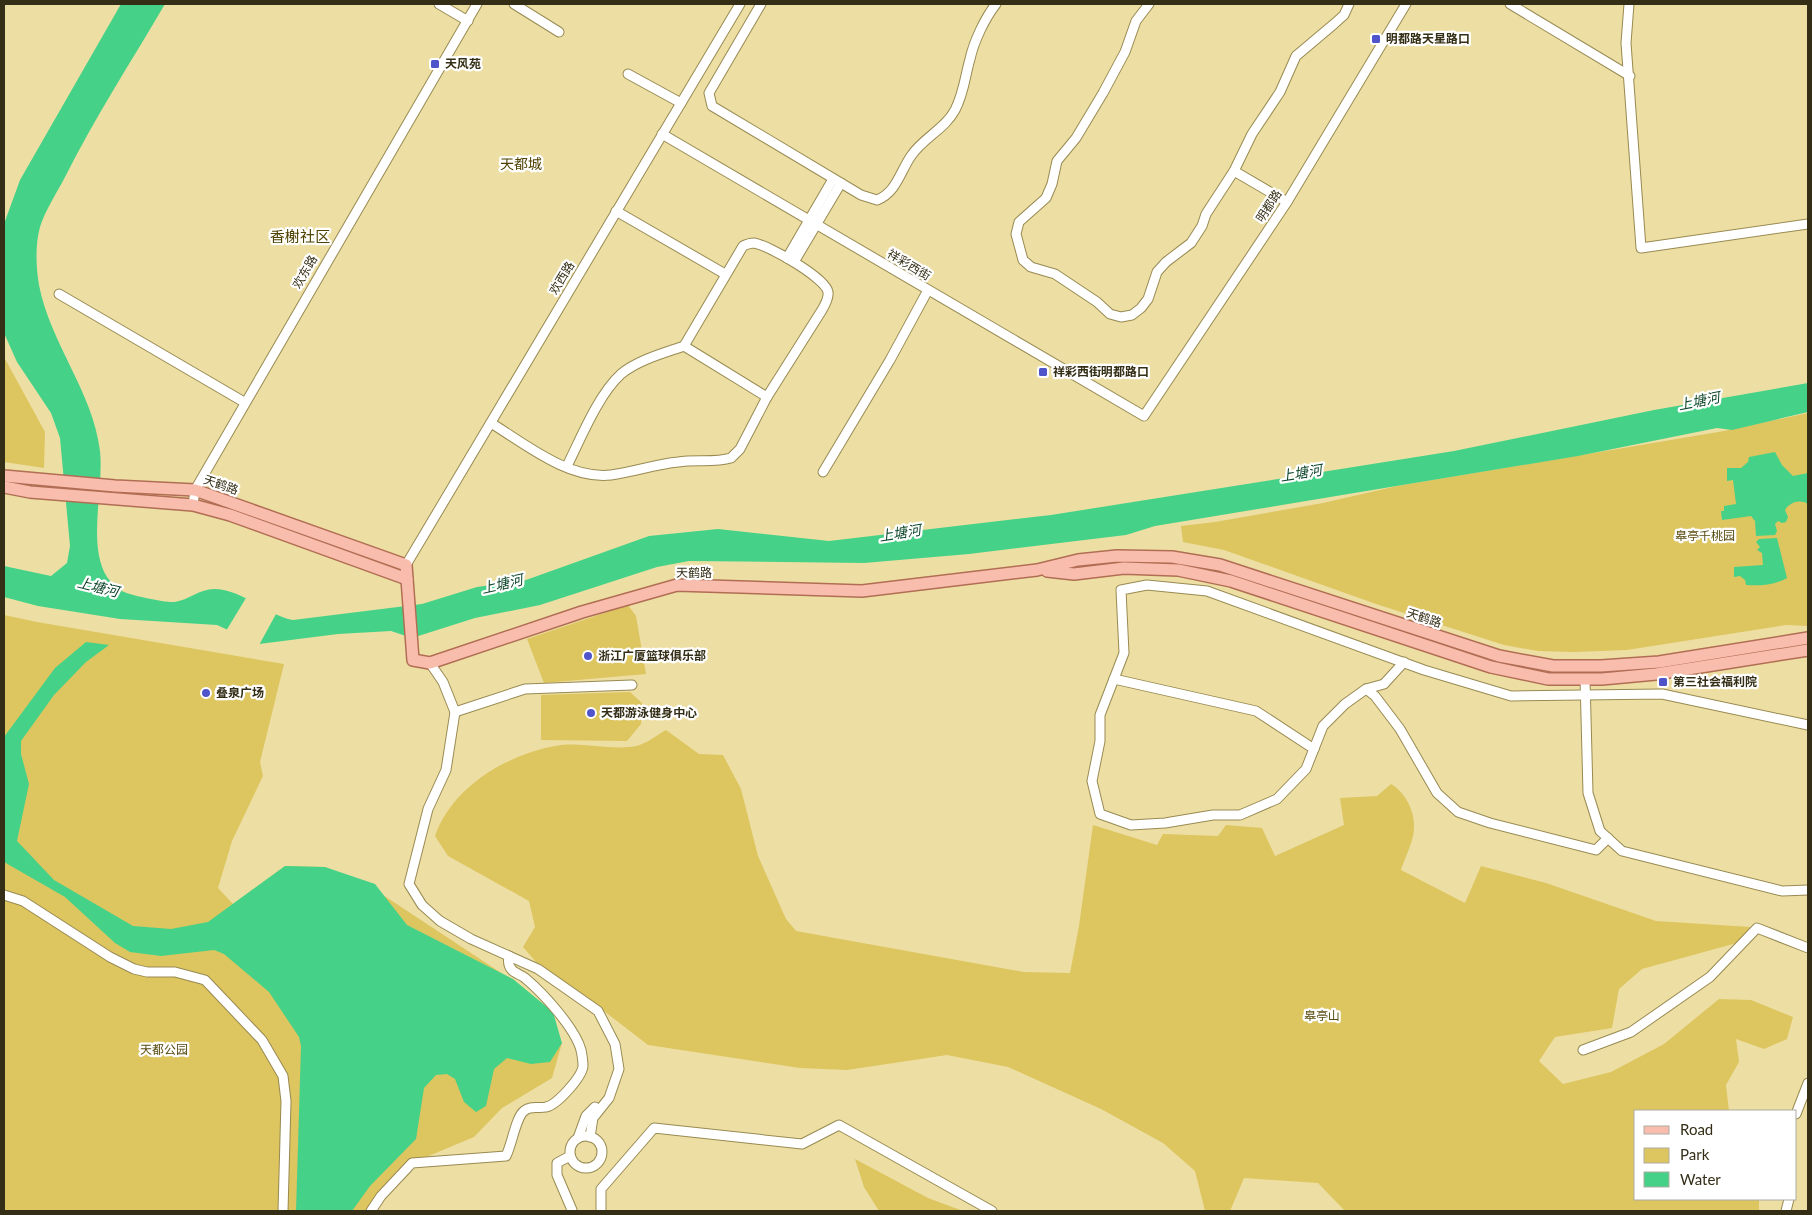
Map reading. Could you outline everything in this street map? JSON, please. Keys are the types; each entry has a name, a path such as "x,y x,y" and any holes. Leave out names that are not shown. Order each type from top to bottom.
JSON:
{"main road":[{"name":"天鹤路","path":"4,476 193,505 230,515 407,579"},
{"name":"天鹤路","path":"4,487 30,492 195,490 406,565"},
{"name":"天鹤路","path":"430,663 582,612 677,585 862,591 1038,570 1078,560 1118,556 1172,557 1220,565 1499,656 1553,666 1601,666 1659,662 1808,638"},
{"path":"406,565 411,643 414,660 430,663"},
{"name":"天鹤路","path":"1038,570 1074,574 1124,568 1178,570 1231,581 1491,667 1548,679 1585,679 1656,674 1808,650"}],"street":[{"path":"439,4 468,21"},
{"name":"欢东路","path":"193,505 195,490 244,402 478,4"},
{"path":"514,4 559,32"},
{"name":"欢西路","path":"406,565 740,4"},
{"path":"761,4 709,93 709,100 716,110 870,199 884,197 893,190 913,153 947,122 954,112 964,88 970,56 996,4"},
{"path":"1150,4 1136,21 1125,52 1103,93 1076,138 1057,161 1052,184 1046,198 1019,222 1016,234 1024,260 1031,267 1055,274 1097,302 1110,314 1120,317 1132,314 1148,299 1157,272 1166,262 1191,243 1202,226 1206,214 1234,171 1252,134 1280,92 1296,56 1344,15 1349,4"},
{"name":"明都路","path":"1144,416 1286,202 1406,4"},
{"path":"1510,4 1630,76"},
{"path":"1629,4 1626,43 1630,76 1641,248 1808,224"},
{"path":"628,74 681,103"},
{"name":"祥彩西街","path":"662,134 1144,416"},
{"path":"1234,171 1286,202"},
{"path":"790,260 837,181"},
{"path":"616,211 725,274"},
{"path":"490,423 566,466 579,472 610,475 679,462 731,458 740,449 767,397 827,300 828,292 825,285 790,260 756,244 749,243 739,250 684,346 660,354 622,374 605,394 566,466"},
{"path":"823,472 890,360 928,290"},
{"path":"59,294 244,402"},
{"path":"684,346 767,397"},
{"path":"1404,662 1384,684 1366,689 1345,704 1323,726 1306,769 1277,800 1240,815 1213,815 1165,824 1131,825 1100,814 1092,781 1100,741 1100,715 1124,654 1121,590 1147,585 1207,591 1404,662 1511,696 1662,694 1808,725"},
{"path":"430,663 443,682 455,712 446,770 428,809 409,884 422,905 440,921 471,939 538,969 598,1011 616,1044 620,1069 609,1098 593,1118 590,1137"},
{"path":"1114,679 1256,711 1314,749"},
{"path":"1585,679 1588,793 1600,831 1622,851 1782,891 1808,890"},
{"path":"455,712 525,690 632,685"},
{"path":"1366,689 1375,696 1400,729 1437,792 1458,812 1490,823 1596,850 1608,838"},
{"path":"4,895 23,901 98,950 134,969 147,972 176,972 205,980 262,1040 283,1076 286,1101 283,1211"},
{"path":"1583,1050 1631,1032 1710,977 1757,928 1808,948"},
{"path":"370,1211 381,1196 412,1163 506,1156 512,1144 518,1118 523,1111 530,1107 547,1107 556,1103 579,1078 583,1066 581,1049 565,1022 545,997 511,970 508,956"},
{"path":"578,1138 590,1137 597,1140 602,1150 600,1161 596,1165 580,1167 570,1156 571,1146 578,1138 586,1116 600,1102 620,1069"},
{"path":"1797,1111 1808,1082"},
{"path":"601,1211 601,1189 654,1128 802,1144 839,1125 992,1211"},
{"path":"570,1156 557,1163 557,1175 572,1210"}],"green space":[{"path":"4,357 45,432 44,468 4,462"},
{"name":"皋亭千桃园","path":"1808,413 1808,626 1786,625 1627,650 1538,651 1504,645 1376,604 1224,550 1183,542 1181,526 1323,503 1397,486 1724,431"},
{"name":"浙江广厦篮球俱乐部","path":"628,605 636,616 646,674 544,683 527,639"},
{"name":"天都公园","path":"4,615 284,664 260,762 263,776 232,841 218,888 233,904 285,866 325,867 383,895 524,988 562,1043 552,1078 502,1108 474,1137 412,1163 371,1211 4,1211"},
{"name":"天都游泳健身中心","path":"630,692 642,703 641,724 627,741 541,740 541,695"},
{"name":"皋亭山","path":"666,730 699,754 723,755 741,789 758,856 786,919 796,931 1024,972 1070,973 1079,926 1093,825 1157,845 1163,834 1218,836 1226,825 1262,828 1275,856 1344,825 1340,798 1377,796 1391,784 1405,797 1411,809 1414,822 1413,838 1401,870 1465,903 1481,866 1546,883 1656,921 1750,927 1744,941 1642,969 1619,989 1612,1028 1555,1037 1539,1061 1563,1084 1611,1072 1664,1044 1719,999 1751,1000 1793,1017 1787,1039 1764,1049 1736,1039 1739,1062 1726,1085 1729,1110 1634,1110 1634,1200 1759,1200 1759,1211 1345,1211 1318,1183 1244,1178 1230,1211 1205,1211 1195,1171 1163,1143 1101,1109 1008,1067 947,1055 847,1070 800,1068 648,1045 587,998 542,969 523,947 535,927 529,901 448,856 435,836 443,818 468,788 483,776 518,757 536,750 555,746 626,747 640,745"},
{"path":"855,1159 928,1198 963,1211 879,1211 864,1187"}],"water":[{"name":"上塘河","path":"121,4 165,4 100,113 42,221 38,234 37,263 39,285 44,306 81,388 96,429 101,466 97,533 101,564 112,583 122,591 139,597 175,602 209,589 224,590 244,597 273,613 293,620 422,604 477,587 526,580 649,536 718,529 829,541 1051,515 1454,451 1654,410 1808,383 1808,412 1732,430 1717,428 1578,456 1155,526 1126,535 969,554 864,563 689,561 657,567 540,605 475,618 412,638 391,631 338,634 259,644 217,625 120,619 38,606 4,597 4,566 51,576 67,563 70,546 60,438 51,413 17,362 4,333 4,224 20,180"},
{"path":"1775,452 1782,465 1793,476 1808,473 1808,504 1805,502 1792,503 1787,507 1785,510 1788,517 1786,522 1778,521 1775,524 1777,531 1775,535 1756,536 1755,521 1751,516 1722,520 1721,511 1724,511 1724,506 1736,504 1733,480 1727,481 1727,468 1741,468 1748,462 1749,457"},
{"path":"1777,538 1787,578 1772,584 1746,585 1745,580 1740,576 1734,577 1734,567 1763,565 1762,553 1757,550 1760,547 1756,542 1759,539"},
{"path":"86,642 109,645 86,662 54,695 21,741 21,754 29,784 17,841 54,880 133,926 171,929 208,922 285,866 325,867 375,884 407,925 513,979 553,1012 562,1043 550,1062 531,1064 507,1058 494,1069 486,1106 476,1112 464,1102 455,1079 447,1074 436,1075 424,1088 416,1139 370,1186 352,1211 296,1211 301,1046 299,1037 269,992 224,954 214,950 161,956 130,952 115,943 65,897 4,862 4,737 55,668"}],"pier":[{"path":"246,598 276,614 258,647 226,631"}],"place":[{"name":"明都路天星路口","path":"1376,39"},
{"name":"天风苑","path":"435,64"},
{"name":"祥彩西街明都路口","path":"1043,372"},
{"name":"浙江广厦篮球俱乐部","path":"588,656"},
{"name":"第三社会福利院","path":"1663,682"},
{"name":"叠泉广场","path":"206,693"},
{"name":"天都游泳健身中心","path":"591,713"}],"district":[{"name":"天都城","path":"521,164"},
{"name":"香榭社区","path":"300,237"}]}
